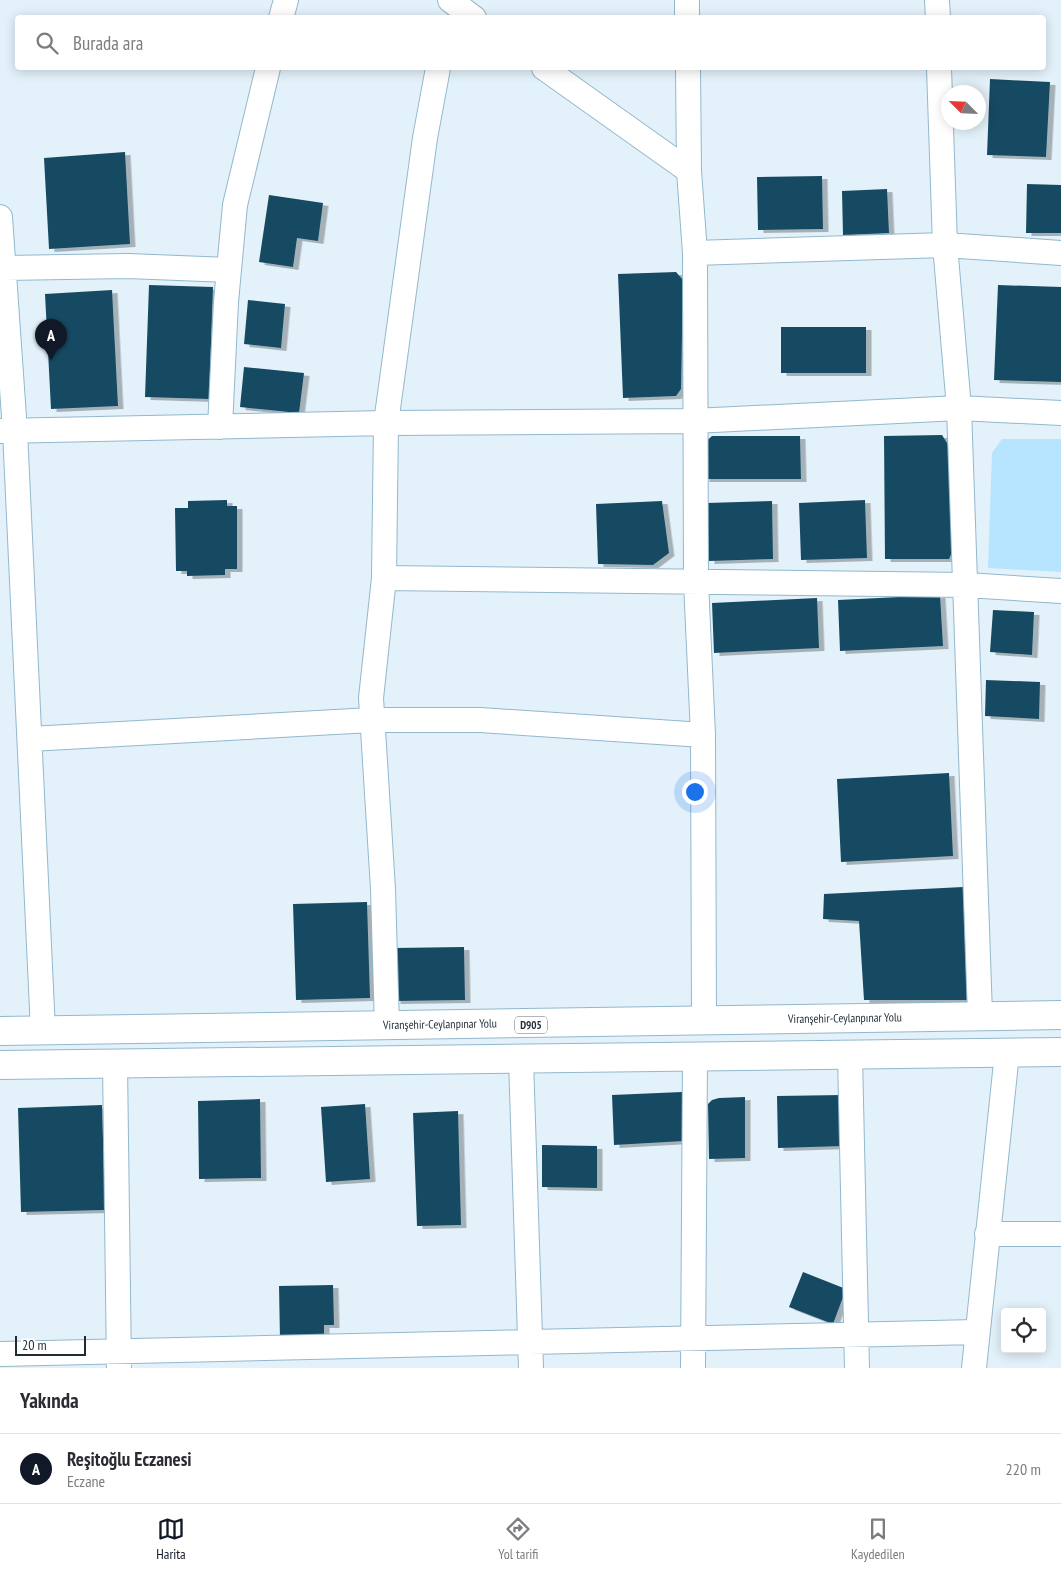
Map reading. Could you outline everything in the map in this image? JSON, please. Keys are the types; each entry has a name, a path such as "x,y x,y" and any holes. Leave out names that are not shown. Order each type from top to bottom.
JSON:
{"main road":[{"name":"Viranşehir-Ceylanpınar Yolu","path":"0,1031 387,1027 1061,1015"},
{"path":"0,1065 695,1058 1061,1052"}],"street":[{"path":"283,15 286,0"},
{"path":"687,0 687,15"},
{"path":"937,0 938,15"},
{"path":"220,427 229,270 235,205 268,70"},
{"path":"387,1027 383,889 371,698 384,578 386,423 425,138 438,70"},
{"path":"547,70 689,171"},
{"path":"688,70 689,171 695,253 694,421 696,582 703,735 704,1022"},
{"path":"939,70 945,245 959,408 980,1015"},
{"path":"0,217 4,268 8,431 30,739 43,1031"},
{"path":"695,253 945,245 1061,253"},
{"path":"4,268 128,266 229,270"},
{"path":"8,431 386,423 694,421 959,408 1061,412"},
{"path":"384,578 966,585 1061,591"},
{"path":"30,739 371,720 480,720 703,735"},
{"path":"974,1368 1007,1053"},
{"path":"850,1056 857,1368"},
{"path":"694,1368 695,1058"},
{"path":"522,1060 531,1368"},
{"path":"115,1063 118,1360"},
{"path":"987,1234 1061,1234"},
{"path":"0,1354 118,1360 530,1342 977,1332"}],"shaded area":[{"path":"1002,439 1061,439 1061,572 988,568 992,453"}],"building":[{"path":"990,79 1050,82 1046,157 987,155"},
{"path":"125,152 130,244 49,249 44,158"},
{"path":"822,176 823,229 758,230 757,177"},
{"path":"1027,184 1061,185 1061,233 1026,233"},
{"path":"887,189 889,233 843,235 842,191"},
{"path":"269,195 323,203 318,241 297,238 293,267 259,262"},
{"path":"676,272 683,280 681,389 676,396 623,398 618,274"},
{"path":"149,285 213,287 209,399 145,397"},
{"path":"998,285 1061,287 1061,382 994,380"},
{"path":"112,290 118,406 51,409 45,294"},
{"path":"248,300 285,304 281,348 244,344"},
{"path":"781,327 866,327 866,373 781,373"},
{"path":"244,367 304,373 299,413 240,407"},
{"path":"942,435 952,451 953,550 949,559 885,559 884,436"},
{"path":"712,436 800,436 801,479 704,479 703,444"},
{"path":"227,500 227,506 237,506 237,569 225,569 225,575 187,576 187,571 176,571 175,508 188,508 188,501"},
{"path":"865,500 867,558 801,560 799,503"},
{"path":"662,501 669,553 653,565 598,564 596,504"},
{"path":"772,501 773,559 709,561 707,503"},
{"path":"940,595 943,646 840,651 838,600"},
{"path":"817,598 819,648 714,653 712,603"},
{"path":"993,610 1034,612 1032,655 990,652"},
{"path":"986,680 1040,682 1039,719 985,716"},
{"path":"949,773 953,856 841,862 837,779"},
{"path":"963,887 967,1000 864,1000 859,921 823,919 824,894"},
{"path":"367,902 370,998 296,1000 293,904"},
{"path":"464,947 465,1000 395,1001 394,948"},
{"path":"682,1092 684,1141 614,1145 612,1095"},
{"path":"842,1095 844,1146 778,1148 777,1096"},
{"path":"745,1097 745,1158 709,1159 708,1104 712,1100 719,1098"},
{"path":"260,1099 261,1178 199,1179 198,1101"},
{"path":"365,1104 370,1179 326,1182 321,1107"},
{"path":"102,1105 105,1210 21,1212 18,1108"},
{"path":"458,1111 461,1225 417,1226 413,1113"},
{"path":"542,1145 597,1146 597,1188 542,1187"},
{"path":"803,1272 846,1289 833,1324 789,1307"},
{"path":"333,1285 334,1325 324,1325 324,1339 280,1339 279,1286"}],"place":[{"name":"Reşitoğlu Eczanesi","path":"51,360"}]}
